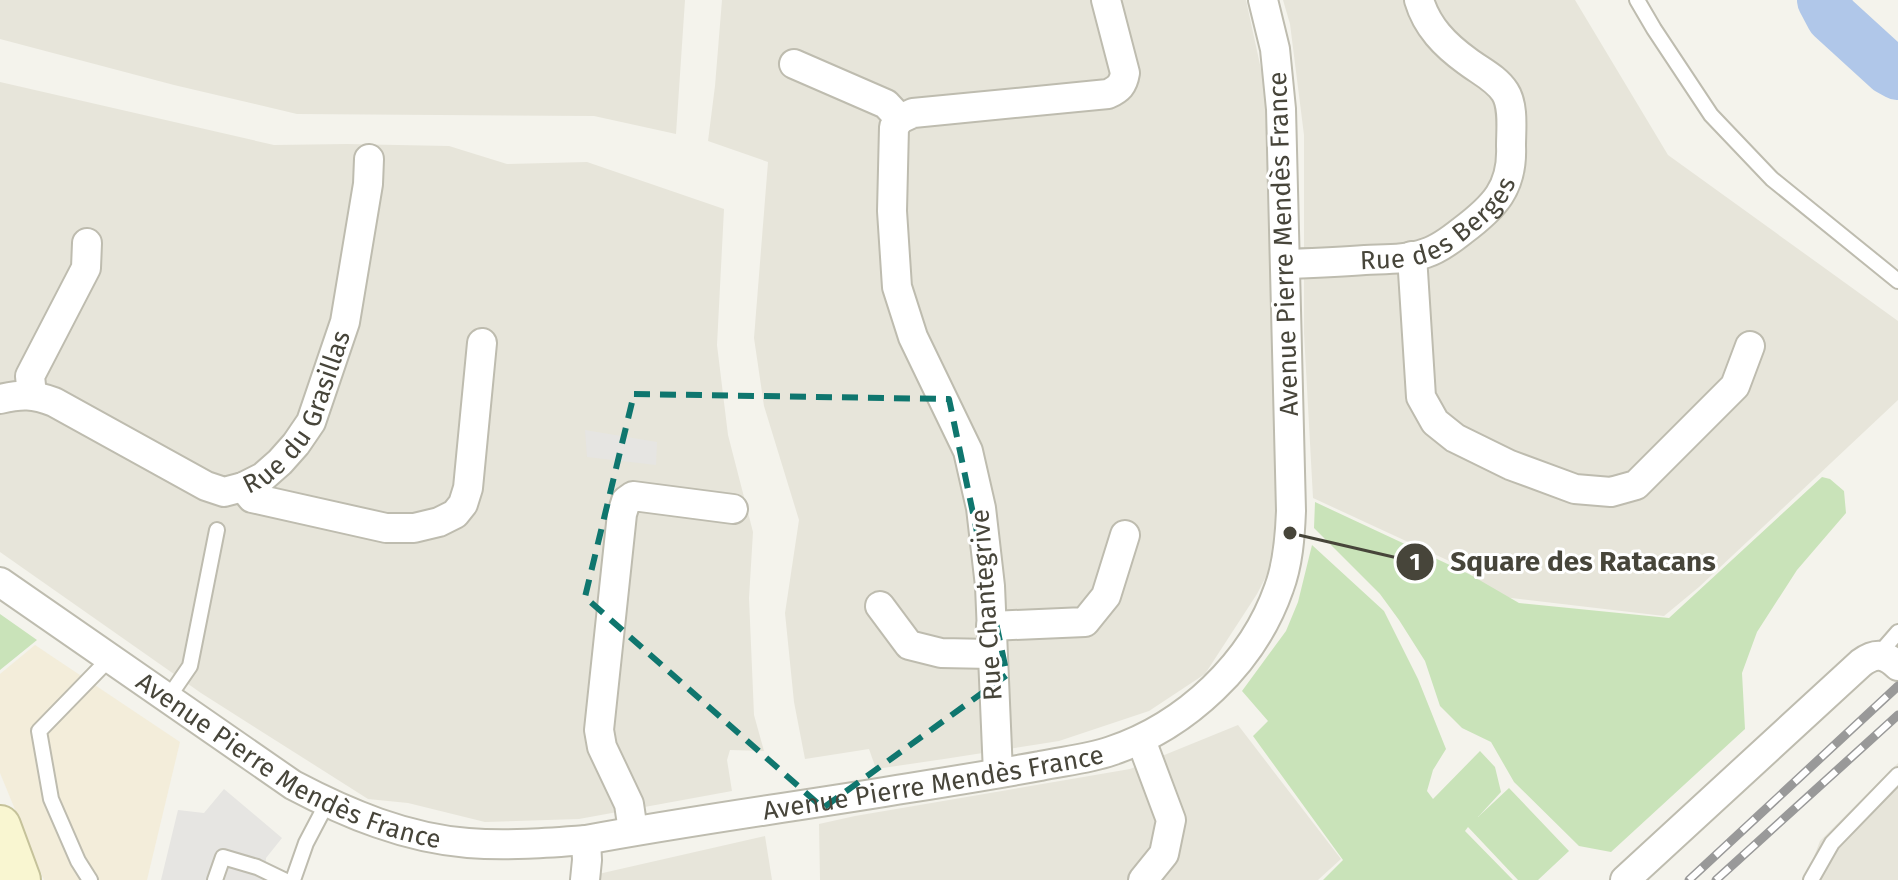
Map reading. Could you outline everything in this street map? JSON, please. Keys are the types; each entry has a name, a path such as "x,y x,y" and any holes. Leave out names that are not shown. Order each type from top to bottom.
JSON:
{"main road":[{"path":"0,826 20,880"}],"street":[{"path":"794,64 886,104 900,119 913,113 1108,94 1123,84 1125,73 1106,0"},
{"name":"Avenue Pierre Mendès France","path":"0,582 293,785 327,803 385,826 430,838 470,843 586,840 1090,757 1141,740 1191,710 1240,658 1264,623 1285,568 1291,511 1281,109 1275,49 1263,0"},
{"name":"Rue des Berges","path":"1286,264 1398,259 1427,253 1451,240 1495,204 1507,183 1512,161 1506,93 1489,76 1444,43 1430,26 1419,0"},
{"name":"Rue Chantegrive","path":"900,119 894,127 892,211 897,287 913,337 968,451 981,508 990,586 998,773"},
{"name":"Rue du Grasillas","path":"0,399 32,395 54,402 206,486 224,492 263,477 296,444 311,422 345,322 366,198 369,159"},
{"path":"32,395 30,376 86,268 87,243"},
{"path":"1412,256 1421,397 1435,422 1455,438 1510,465 1575,489 1611,492 1636,485 1735,386 1750,346"},
{"path":"243,487 252,498 386,528 414,528 439,522 455,514 463,504 468,488 482,343"},
{"path":"633,831 629,804 602,747 599,730 622,514 626,501 633,496 733,509"},
{"path":"880,606 909,645 941,653 1085,622 1106,596 1125,535"},
{"path":"1625,880 1861,663 1870,656 1888,661"},
{"path":"1141,740 1171,820 1164,854 1143,880"},
{"path":"585,880 586,840"}],"lane":[{"path":"1637,0 1711,115 1772,179 1898,281"},
{"path":"168,698 190,666 217,530"},
{"path":"1888,661 1898,632"},
{"path":"90,880 78,861 51,799 39,731 110,658"},
{"path":"1811,880 1832,843 1898,775"},
{"path":"293,880 306,843 327,803"},
{"path":"215,880 223,857 257,867 284,880"}],"highlighted area":[{"path":"634,394 949,399 1007,675 823,808 585,597"}],"shaded area":[{"path":"0,0 685,0 676,134 594,116 297,114 0,39"},
{"path":"722,0 1246,0 1264,83 1274,302 1276,557 1257,594 1205,674 1149,711 1059,741 876,769 869,749 805,759 794,702 785,613 799,520 764,406 754,338 768,162 708,141"},
{"path":"1283,0 1575,0 1668,155 1898,321 1898,400 1699,587 1664,616 1470,593 1473,572 1313,498 1304,333 1304,135 1290,24"},
{"path":"0,82 274,145 449,146 507,164 587,162 724,209 717,345 728,435 753,532 749,598 754,715 764,751 730,750 727,760 732,791 579,819 485,822 408,803 368,799 201,693 0,552"},
{"path":"585,430 657,442 656,465 587,457"},
{"path":"35,645 180,742 147,880 44,880 0,773 0,674"},
{"path":"1238,725 1341,859 1318,880 820,880 819,824 1130,769"},
{"path":"1898,763 1898,880 1805,880 1820,841"},
{"path":"224,789 282,838 266,858 265,880 161,880 178,810 204,813"},
{"path":"765,836 772,880 572,880"}],"green space":[{"path":"1822,477 1830,479 1844,491 1846,513 1797,570 1757,632 1742,673 1745,729 1611,852 1579,846 1514,782 1491,742 1462,728 1440,706 1425,661 1399,620 1380,594 1314,528 1315,502 1469,574 1519,603 1669,618"},
{"path":"1312,545 1384,611 1418,679 1446,749 1433,770 1427,791 1433,799 1480,751 1495,767 1501,792 1478,817 1509,788 1569,851 1538,880 1518,880 1468,827 1465,831 1513,880 1323,880 1343,860 1253,736 1268,721 1242,691 1286,631 1298,602"},
{"path":"0,614 37,640 0,670"}],"waterway":[{"path":"1823,0 1832,17 1898,74"}],"railway":[{"path":"1689,880 1898,686"},
{"path":"1716,880 1898,715"}],"place":[{"name":"Square des Ratacans","path":"1290,533"}]}
